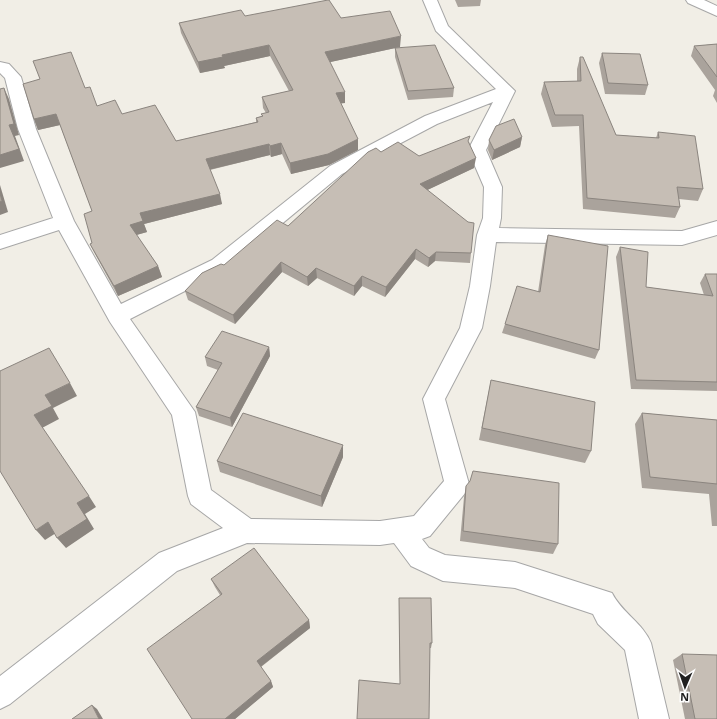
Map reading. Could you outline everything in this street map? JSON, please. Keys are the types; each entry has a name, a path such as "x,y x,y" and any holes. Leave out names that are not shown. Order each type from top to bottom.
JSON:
{"street":[{"path":"430,0 441,28 507,91"},
{"path":"694,0 717,12"},
{"path":"0,67 3,67 13,77 27,129 64,221 117,316 183,412 200,496 247,531"},
{"path":"0,694 168,562 247,531 380,533 421,527 457,484 434,398 471,328 480,286 487,235 492,218 493,186 477,150 507,91"},
{"path":"117,316 219,265 336,170 431,120 507,91"},
{"path":"0,242 64,221"},
{"path":"487,235 649,236 682,238 717,228"},
{"path":"400,530 420,557 443,568 515,575 602,603 608,614 637,643 654,719"}],"building":[{"path":"329,0 341,18 390,11 401,36 325,52 345,92 336,93 358,139 328,154 290,163 281,143 270,146 269,144 206,159 220,194 140,213 143,221 130,225 158,266 114,286 90,244 92,243 84,214 92,211 56,114 34,119 23,84 40,79 33,61 71,52 85,88 90,87 97,106 115,100 122,114 155,105 176,141 258,122 256,118 263,116 261,114 269,112 262,97 293,90 269,45 222,55 223,57 198,62 179,23 241,10 245,16"},
{"path":"717,44 717,77 694,46"},
{"path":"435,45 454,88 408,91 395,48"},
{"path":"602,53 640,54 648,85 608,83"},
{"path":"580,57 583,57 616,135 659,138 658,132 695,136 703,189 677,187 680,207 587,198 583,115 555,115 544,82 581,81"},
{"path":"4,88 14,124 9,125 19,149 0,155 0,89"},
{"path":"514,119 522,137 494,150 489,140 496,126"},
{"path":"470,136 468,141 476,158 420,184 468,222 474,223 471,253 436,252 429,258 416,249 386,287 362,276 354,286 316,268 307,277 281,262 233,315 185,291 202,273 221,264 224,265 277,220 288,226 368,152 376,148 381,152 398,142 419,156"},
{"path":"548,235 608,246 599,350 505,324 517,286 540,292"},
{"path":"620,247 648,252 646,287 713,296 705,274 717,274 717,382 636,380"},
{"path":"222,331 269,347 230,418 196,407 222,363 205,357"},
{"path":"49,348 70,383 45,395 52,406 34,415 89,496 77,503 87,519 57,538 48,522 36,530 0,471 0,371"},
{"path":"491,380 595,402 591,451 482,428"},
{"path":"243,413 343,445 321,496 217,461"},
{"path":"642,413 717,420 717,484 650,477"},
{"path":"473,471 559,483 558,544 463,531 466,486 470,481"},
{"path":"254,548 309,620 257,661 271,681 225,719 192,719 147,649 222,594 211,579"},
{"path":"399,598 431,598 432,643 430,643 429,719 357,719 359,680 400,684"},
{"path":"682,654 717,655 717,719 695,719"},
{"path":"92,705 99,719 72,719"}]}
